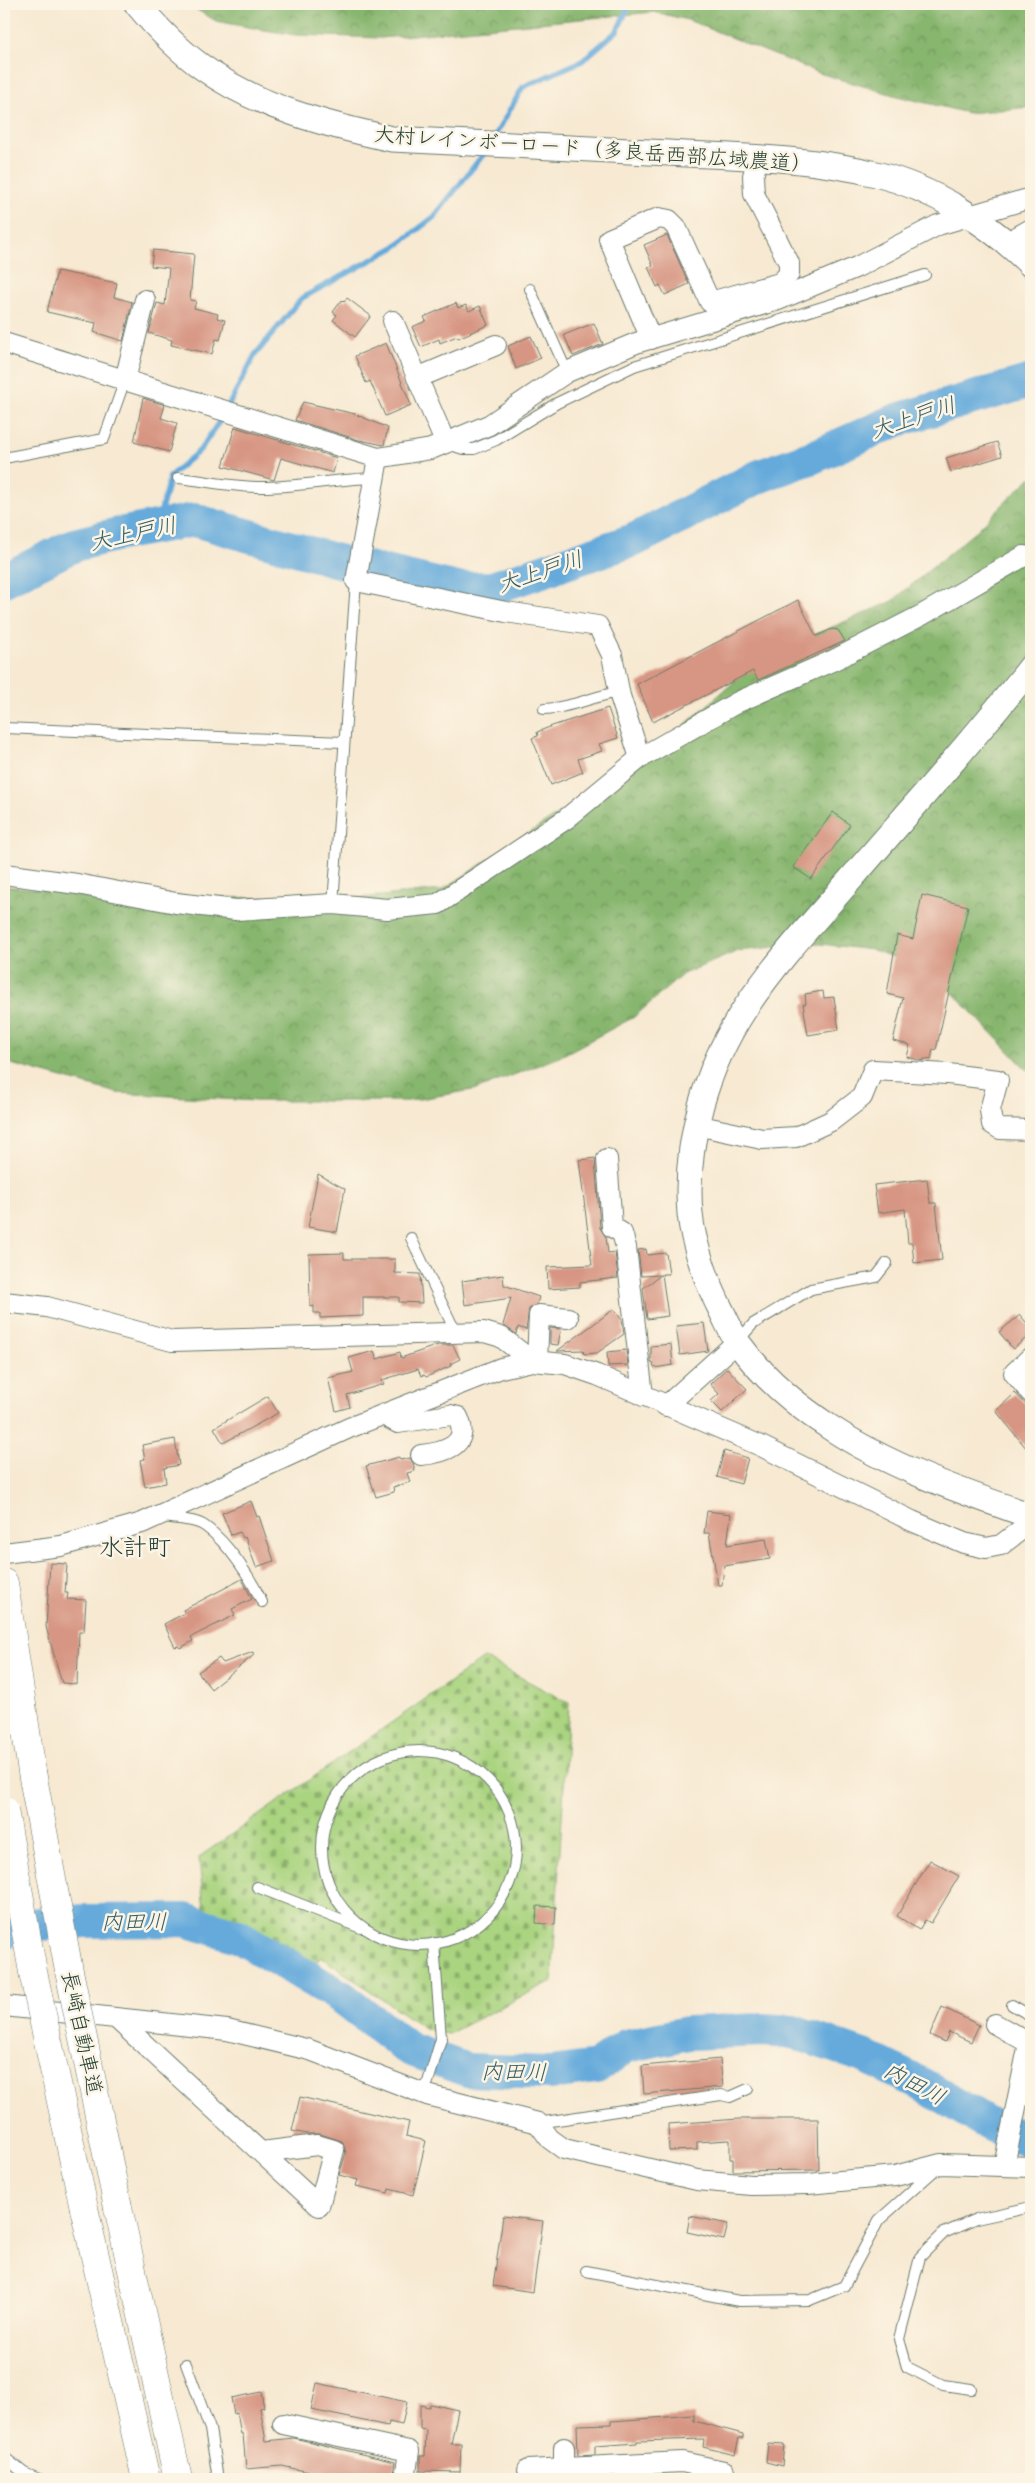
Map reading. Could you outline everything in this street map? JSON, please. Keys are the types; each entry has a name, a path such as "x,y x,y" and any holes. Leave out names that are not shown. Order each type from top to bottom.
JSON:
{"highway":[{"name":"長崎自動車道","path":"4,1583 32,1772 69,1971 118,2207 178,2479"},
{"name":"長崎自動車道","path":"4,1810 33,1972 84,2208 146,2479"}],"street":[{"name":"大村レインボーロード（多良岳西部広域農道）","path":"137,4 160,32 202,68 250,94 300,115 344,129 392,139 789,159 877,174 926,193 971,216 1008,242 1031,265"},
{"path":"651,339 609,239 659,218 669,220 676,227 710,302 780,283 789,274 789,263 754,194 753,176 758,158"},
{"path":"4,343 378,458 431,448 489,426 568,372 651,339 778,300 857,267 938,225 1031,198"},
{"path":"1008,242 1031,229"},
{"path":"125,380 145,300"},
{"path":"393,321 445,442"},
{"path":"417,378 496,345"},
{"path":"378,458 356,581 506,612 598,626 612,655 619,692 640,758"},
{"path":"4,874 77,884 176,903 236,910 333,904 387,908 438,904 566,819 640,758 738,702 834,660 922,615 1024,556"},
{"path":"1031,667 984,726 784,955 744,1010 709,1079 696,1125 690,1160 690,1216 708,1285 737,1342 760,1369 787,1395 832,1429 887,1458 945,1485 1031,1516"},
{"path":"696,1125 762,1139 796,1137 831,1121 862,1097 874,1070 948,1074 998,1080 990,1110 992,1124 1000,1129 1031,1130"},
{"path":"607,1159 612,1227 622,1233 626,1247 643,1396"},
{"path":"4,1302 47,1307 172,1341 484,1332 501,1337 535,1361"},
{"path":"535,1361 539,1315 568,1318"},
{"path":"666,1406 737,1342"},
{"path":"1031,1357 1014,1373 1031,1393"},
{"path":"4,1553 61,1546 142,1523 383,1415 500,1368 535,1361 565,1364 597,1375 761,1446 912,1521 964,1542 986,1548 1001,1545 1031,1522"},
{"path":"383,1415 398,1422 450,1414 458,1418 462,1434 458,1442 446,1450 421,1456"},
{"path":"4,2006 118,2020 191,2025 227,2030 310,2050 538,2123 550,2140 564,2149 696,2180 751,2185 808,2184 895,2176 941,2164 1006,2159 1031,2167"},
{"path":"118,2020 262,2152"},
{"path":"995,2024 1029,2043 1026,2081 1012,2126 1006,2159"},
{"path":"283,2424 410,2442 405,2479"},
{"path":"528,2470 564,2457 682,2462 724,2471 727,2479"}],"lane":[{"path":"445,442 463,449 474,449 496,440 557,403 634,366 925,275"},
{"path":"530,289 568,372"},
{"path":"4,458 104,439 125,380"},
{"path":"178,478 266,487 374,478"},
{"path":"333,904 343,742 356,581"},
{"path":"544,709 562,708 605,694 619,692"},
{"path":"4,728 343,742"},
{"path":"411,1238 456,1332"},
{"path":"737,1342 753,1324 811,1289 876,1277 887,1263"},
{"path":"158,1516 192,1522 206,1527 238,1562 254,1584 262,1602"},
{"path":"436,1750 453,1753 502,1792 509,1803 517,1863 514,1880 478,1927 466,1938 434,1942 403,1946 384,1942 340,1907 330,1892 322,1831 326,1814 361,1768 374,1759 436,1750"},
{"path":"257,1887 373,1933"},
{"path":"425,2088 441,2039 434,1942"},
{"path":"1012,2005 1031,2016"},
{"path":"538,2123 721,2095 730,2096 748,2089"},
{"path":"586,2271 739,2301 810,2300 844,2286 879,2220 941,2164"},
{"path":"971,2388 943,2385 907,2367 899,2339 920,2257 944,2233 976,2219 1031,2207"},
{"path":"186,2364 210,2429 218,2479"},
{"path":"4,2457 24,2473 39,2479"}],"green space":[{"path":"187,4 1031,4 1031,107 968,113 897,96 819,73 688,20 654,12 381,38 296,35 258,29 216,21"},
{"path":"1031,477 1031,1074 950,990 918,966 873,950 812,943 738,951 683,974 634,1017 559,1057 478,1089 408,1101 256,1101 117,1093 4,1062 4,886 90,894 349,899 442,890 659,748 745,672 816,634 891,602 976,531"},
{"path":"484,1658 569,1703 552,1981 448,2034 426,2029 321,1957 313,1966 204,1911 199,1857"}],"building":[{"path":"667,235 689,284 665,295 660,285 657,287 648,267 653,266 644,245"},
{"path":"153,250 194,254 190,300 196,301 194,308 218,314 217,318 225,320 220,340 216,339 212,354 171,345 172,340 149,333 157,303 165,305 169,268 151,266"},
{"path":"57,271 117,283 114,297 132,302 123,341 94,332 96,323 47,312"},
{"path":"347,298 371,316 355,337 333,320 337,315 333,312 342,300 344,302"},
{"path":"456,303 458,308 466,305 469,311 480,306 488,325 458,338 457,336 440,343 439,339 421,347 412,327 426,321 424,317"},
{"path":"594,323 603,344 573,356 564,335"},
{"path":"531,336 541,358 516,369 508,346"},
{"path":"386,343 411,405 385,416 370,381 366,383 355,356"},
{"path":"143,398 165,405 161,418 177,423 169,452 134,442"},
{"path":"303,402 355,414 388,428 384,445 359,440 295,420"},
{"path":"235,427 337,458 333,473 281,458 274,480 223,466"},
{"path":"997,442 1002,456 951,472 946,458"},
{"path":"798,600 816,636 832,629 838,630 845,641 758,680 753,671 653,722 637,684"},
{"path":"608,708 618,738 599,744 602,751 578,759 583,772 551,785 532,738 538,736 537,732 552,726"},
{"path":"833,812 850,825 811,879 793,867"},
{"path":"922,895 968,906 936,1050 933,1049 931,1060 924,1059 923,1061 907,1057 910,1045 893,1041 903,998 887,994 897,935 913,939"},
{"path":"823,991 824,998 834,997 839,1030 808,1035 803,1004 806,1004 805,994"},
{"path":"595,1158 600,1228 606,1237 608,1253 615,1252 618,1278 580,1282 580,1287 548,1289 547,1267 592,1265 579,1160"},
{"path":"318,1174 345,1189 337,1232 308,1227"},
{"path":"927,1179 930,1203 936,1203 942,1260 914,1263 912,1243 908,1243 905,1209 878,1213 874,1185"},
{"path":"646,1249 647,1255 666,1253 669,1274 662,1274 668,1316 647,1319 643,1288 661,1275 641,1276 638,1250"},
{"path":"344,1253 344,1259 395,1259 395,1273 420,1274 422,1303 399,1302 399,1297 363,1297 363,1316 320,1318 320,1313 314,1313 314,1306 310,1307 309,1254"},
{"path":"503,1275 504,1285 539,1297 537,1304 529,1309 526,1330 518,1327 516,1334 503,1325 511,1298 465,1305 462,1281"},
{"path":"614,1309 622,1320 624,1334 597,1353 584,1354 583,1350 557,1351"},
{"path":"1020,1315 1031,1328 1031,1334 1013,1349 999,1332"},
{"path":"704,1323 708,1351 680,1355 676,1326"},
{"path":"550,1328 561,1329 558,1345 550,1344"},
{"path":"671,1344 673,1365 654,1368 653,1363 651,1363 651,1346"},
{"path":"438,1345 453,1345 460,1359 450,1364 451,1366 426,1377 424,1375 421,1376 418,1369 382,1380 384,1384 347,1395 350,1407 336,1411 328,1378 353,1372 349,1358 374,1351 377,1359 400,1352 401,1358"},
{"path":"626,1350 628,1365 608,1366 607,1352"},
{"path":"727,1368 747,1389 722,1412 711,1401 719,1394 710,1384"},
{"path":"1015,1393 1031,1410 1031,1454 996,1411"},
{"path":"268,1396 278,1413 223,1443 214,1428"},
{"path":"175,1439 179,1465 164,1468 166,1483 145,1487 140,1460 145,1459 142,1445"},
{"path":"724,1451 748,1458 741,1484 717,1477"},
{"path":"399,1457 400,1460 410,1458 413,1463 415,1471 407,1473 410,1482 393,1487 394,1492 376,1497 366,1466"},
{"path":"251,1501 257,1517 259,1516 274,1561 256,1567 245,1537 243,1538 240,1532 231,1535 222,1513"},
{"path":"707,1511 731,1514 727,1545 766,1539 770,1559 724,1566 722,1585 718,1585 709,1533 704,1533"},
{"path":"50,1563 67,1564 65,1593 68,1593 67,1599 86,1600 84,1632 79,1632 77,1684 62,1683 46,1627"},
{"path":"242,1579 252,1599 232,1609 235,1615 191,1637 193,1641 180,1648 178,1646 175,1647 164,1624 185,1613 183,1610"},
{"path":"253,1652 254,1655 211,1689 198,1672 219,1658 223,1663"},
{"path":"930,1860 959,1876 931,1923 925,1920 919,1930 897,1916"},
{"path":"537,1906 556,1907 555,1925 536,1923"},
{"path":"942,2007 979,2025 971,2042 949,2032 945,2042 930,2035"},
{"path":"720,2059 723,2087 644,2094 642,2066"},
{"path":"300,2097 409,2122 406,2136 426,2141 413,2195 389,2189 388,2193 356,2186 358,2180 339,2175 346,2153 342,2141 320,2134 292,2131"},
{"path":"739,2119 818,2119 819,2170 733,2171 733,2159 730,2159 730,2140 697,2142 697,2150 669,2151 668,2124"},
{"path":"503,2216 543,2221 533,2292 493,2286"},
{"path":"690,2216 728,2224 724,2240 687,2232"},
{"path":"317,2383 407,2402 402,2425 389,2422 388,2426 311,2410"},
{"path":"261,2392 264,2407 260,2408 266,2441 294,2438 395,2462 392,2479 330,2479 331,2477 282,2466 246,2469 243,2434 241,2434 237,2413 234,2414 231,2398"},
{"path":"430,2404 458,2410 451,2444 461,2444 460,2472 420,2471 420,2456 425,2456 426,2430 420,2429 420,2405 429,2407"},
{"path":"694,2415 694,2421 743,2434 743,2438 739,2438 735,2455 703,2447 704,2439 637,2441 637,2443 595,2446 595,2455 578,2456 577,2425 612,2424 612,2421"},
{"path":"768,2443 784,2444 782,2466 766,2462"}],"waterway":[{"path":"493,139 523,87 582,61 617,31 630,4"},
{"path":"157,526 170,476 200,450 223,416 255,355 302,298 395,247 434,217 486,151"},
{"name":"大上戸川","path":"4,580 74,545 119,534 194,520 334,560 458,589 492,588 634,540 760,476 813,457 897,420 1031,381"},
{"name":"内田川","path":"4,1931 39,1924 85,1921 185,1920 238,1936 343,1998 409,2049 467,2070 551,2073 596,2067 626,2046 688,2033 763,2030 793,2032 866,2057 921,2084 989,2124 1031,2141"}],"district":[{"name":"水計町","path":"135,1547"}]}
